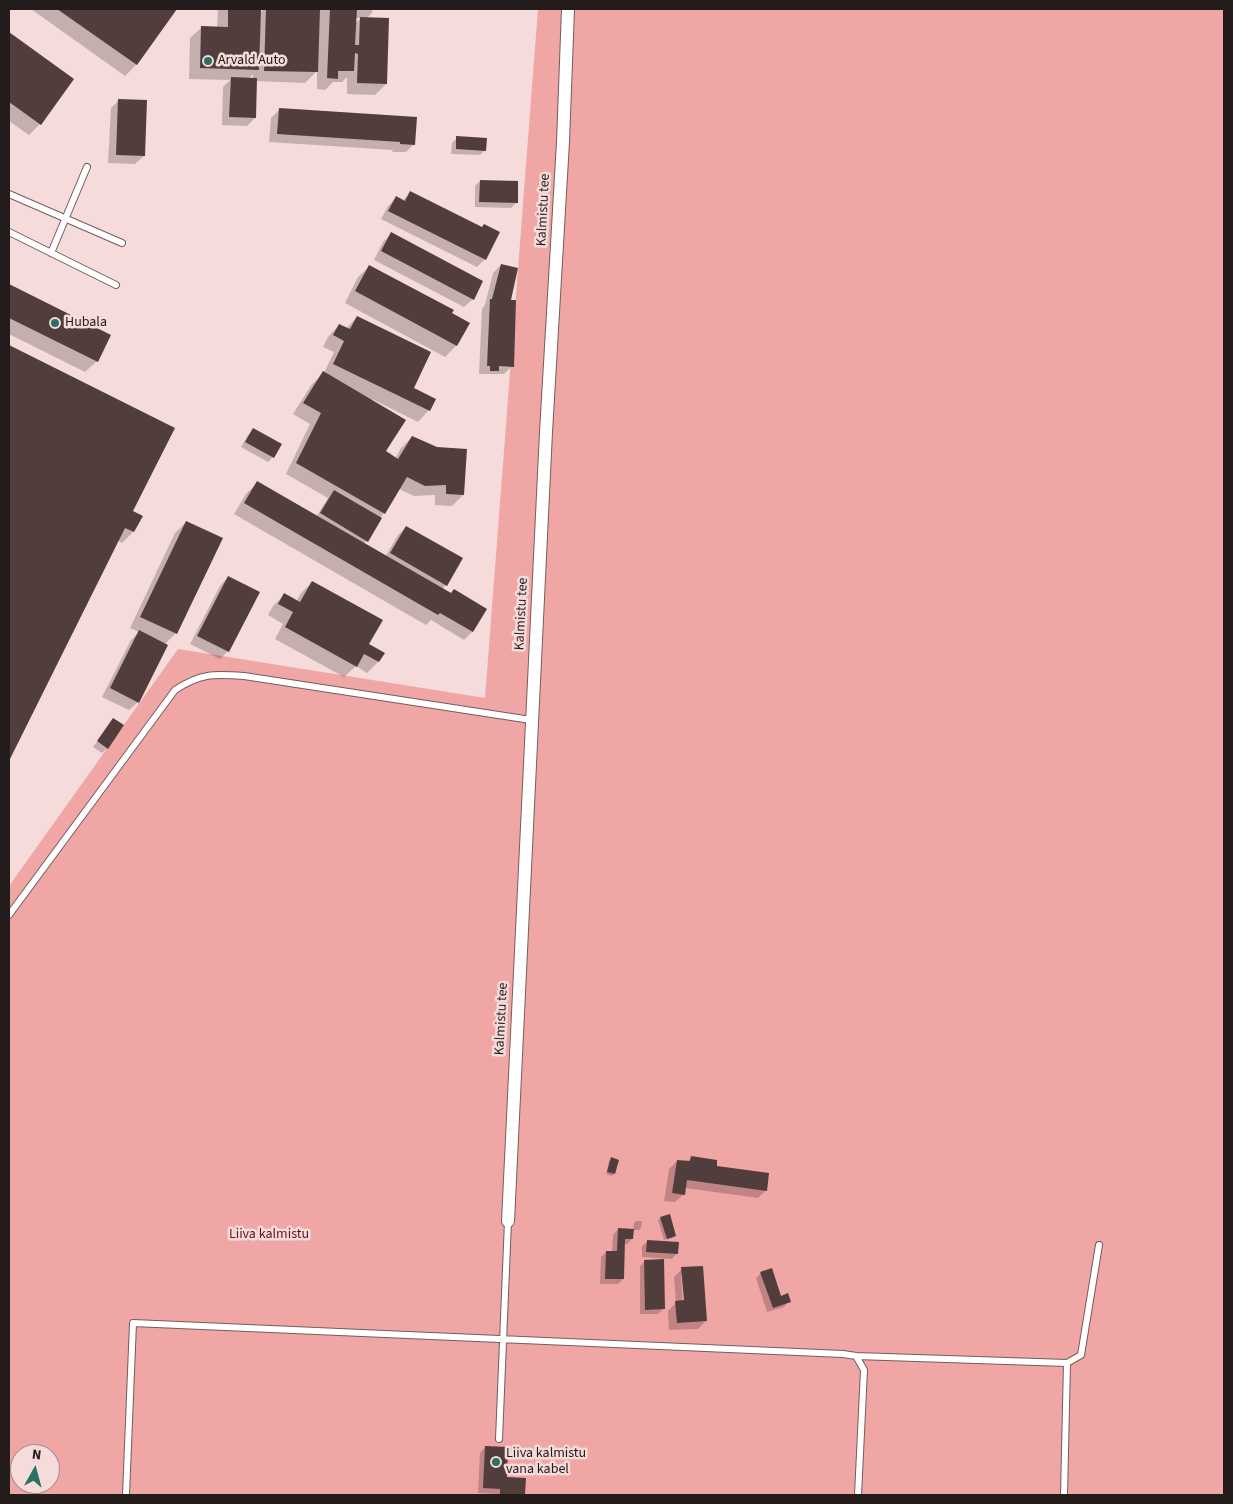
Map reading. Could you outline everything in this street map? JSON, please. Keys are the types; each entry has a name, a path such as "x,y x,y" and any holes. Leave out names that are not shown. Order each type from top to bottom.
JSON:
{"street":[{"name":"Kalmistu tee","path":"508,1221 532,720 563,142 568,9"}],"lane":[{"path":"51,253 87,167"},
{"path":"9,194 122,243"},
{"path":"9,232 116,286"},
{"path":"9,915 175,690 191,680 217,674 244,676 532,720"},
{"path":"499,1439 508,1221"},
{"path":"126,1495 133,1323 856,1356 1067,1363 1081,1355 1099,1245"},
{"path":"856,1356 864,1370 858,1495"},
{"path":"1064,1495 1067,1363"}],"green space":[{"name":"Liiva kalmistu","path":"538,9 1224,9 1224,1495 9,1495 9,886 178,649 485,698"}],"building":[{"path":"57,9 177,9 137,65"},
{"path":"228,9 261,9 259,70 200,68 201,26 228,27"},
{"path":"266,9 320,9 318,72 264,71"},
{"path":"330,9 357,9 355,45 359,45 360,17 389,18 387,84 357,83 358,54 355,53 354,71 338,71 338,79 327,78"},
{"path":"9,32 74,79 41,125 9,102"},
{"path":"231,77 257,78 256,118 229,117"},
{"path":"118,99 147,100 145,156 116,155"},
{"path":"279,108 417,117 415,145 400,144 400,142 277,134"},
{"path":"456,136 487,138 486,151 456,149"},
{"path":"480,180 518,181 518,203 479,202"},
{"path":"410,191 482,227 484,224 500,232 486,260 388,211 396,196 405,201"},
{"path":"391,232 483,281 474,300 381,251"},
{"path":"501,264 518,268 511,300 516,300 514,367 499,366 499,371 490,371 490,366 487,366 490,299 492,299"},
{"path":"369,265 454,310 452,313 470,323 457,346 355,291"},
{"path":"9,284 111,335 98,362 9,318"},
{"path":"357,316 431,352 414,388 436,399 430,411 333,364 344,341 333,335 339,324 350,329"},
{"path":"9,345 175,428 133,511 143,516 134,532 125,528 9,761"},
{"path":"323,371 406,420 386,451 398,459 412,436 437,447 467,449 464,495 446,494 446,485 425,486 407,477 385,514 296,463 321,413 303,403"},
{"path":"253,428 282,444 274,458 245,442"},
{"path":"257,481 451,593 454,589 487,609 473,632 440,613 438,615 244,503"},
{"path":"334,490 382,518 368,542 320,513"},
{"path":"186,521 223,538 177,634 140,617"},
{"path":"406,526 463,558 447,586 390,553"},
{"path":"228,576 260,592 229,652 197,636"},
{"path":"312,581 383,620 369,644 385,653 379,662 364,654 357,667 285,627 293,612 278,604 284,593 300,602"},
{"path":"139,630 168,645 139,703 110,688"},
{"path":"113,718 124,725 108,749 97,741"},
{"path":"691,1156 717,1160 717,1166 769,1173 767,1191 687,1180 685,1195 672,1193 677,1160 690,1161"},
{"path":"611,1157 619,1160 615,1174 607,1172"},
{"path":"670,1214 676,1236 667,1239 660,1217"},
{"path":"618,1228 634,1229 633,1239 625,1239 624,1279 605,1279 606,1251 617,1251"},
{"path":"647,1240 679,1242 678,1254 646,1252"},
{"path":"664,1259 665,1309 645,1310 644,1260"},
{"path":"703,1266 707,1321 677,1323 675,1301 684,1300 681,1267"},
{"path":"772,1268 781,1296 788,1293 791,1302 773,1308 760,1272"},
{"name":"Liiva kalmistu vana kabel","path":"485,1446 508,1447 507,1477 526,1478 525,1495 500,1495 500,1489 483,1488"}],"place":[{"name":"Arvald Auto","path":"208,61"},
{"name":"Hubala","path":"55,323"},
{"name":"Liiva kalmistu vana kabel","path":"496,1462"}]}
